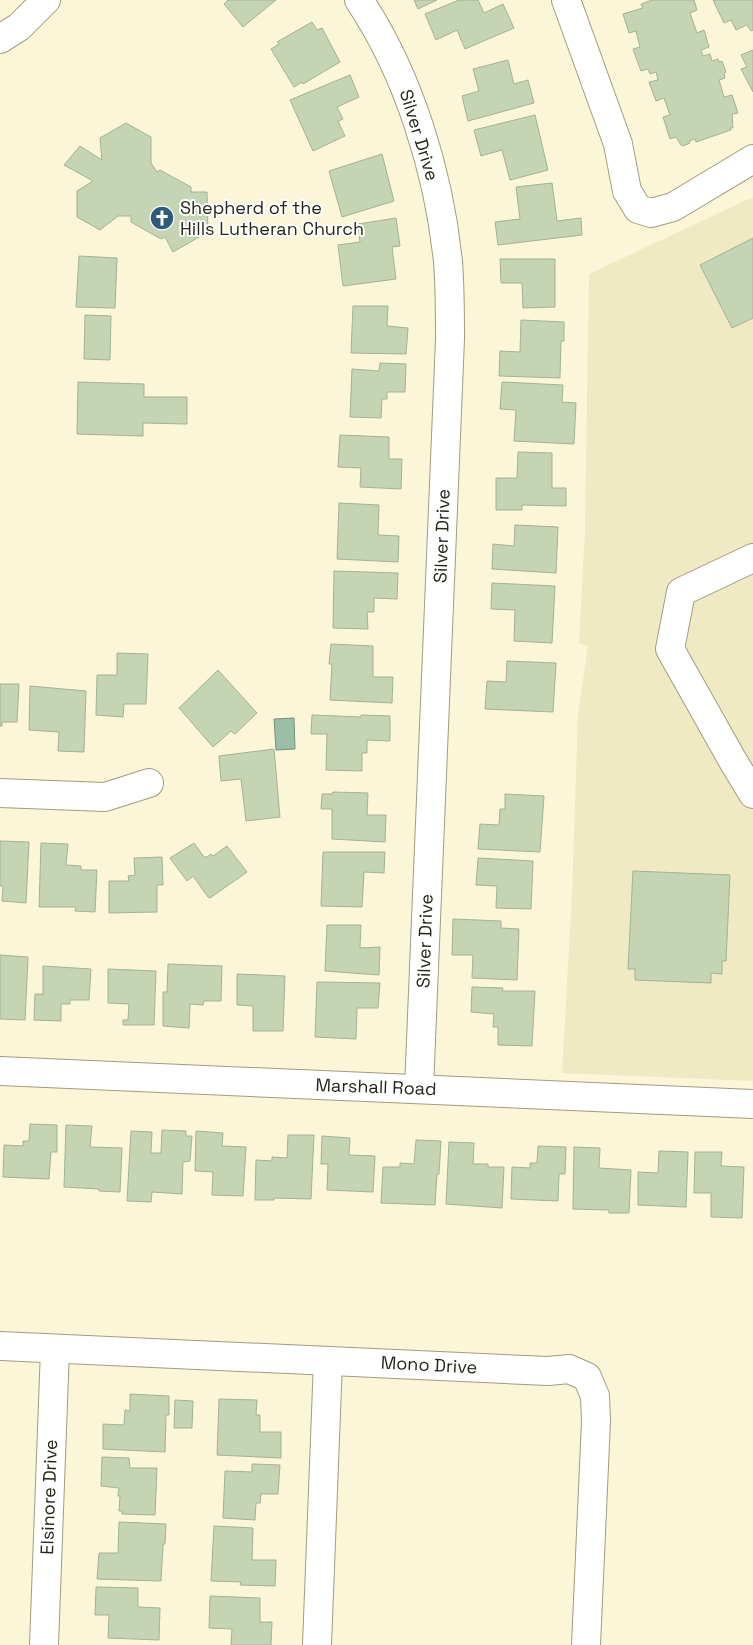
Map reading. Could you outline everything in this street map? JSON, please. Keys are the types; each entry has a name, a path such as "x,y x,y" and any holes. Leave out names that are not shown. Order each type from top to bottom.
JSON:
{"street":[{"path":"0,39 19,27 46,0"},
{"name":"Silver Drive","path":"359,0 376,26 408,94 429,158 441,210 448,263 450,339 419,1089"},
{"path":"566,0 618,144 627,191 638,209 651,213 673,207 753,159"},
{"path":"753,558 682,592 670,649 732,761 753,794"},
{"path":"0,793 106,797 149,783"},
{"name":"Marshall Road","path":"0,1071 753,1104"},
{"name":"Mono Drive","path":"0,1346 548,1370 569,1369 587,1377 596,1396 596,1421 586,1645"},
{"name":"Elsinore Drive","path":"44,1645 55,1349"},
{"path":"317,1645 328,1360"}],"shaded area":[{"path":"753,197 753,1081 562,1073 572,894 578,714 588,646 579,643 585,530 589,274"},
{"path":"294,718 295,749 276,750 274,719"}],"building":[{"path":"228,0 276,0 243,27 224,4"},
{"path":"414,0 437,0 418,9"},
{"path":"459,0 478,0 484,13 503,4 514,28 465,49 457,30 436,40 425,14"},
{"path":"652,0 694,0 697,10 690,13 697,33 704,30 709,47 701,50 703,56 710,54 712,61 718,59 719,62 722,61 726,72 724,73 725,78 719,80 724,97 732,95 738,113 732,114 733,128 730,128 731,130 696,142 695,139 689,141 690,143 683,146 676,137 670,139 663,117 670,115 664,98 656,101 649,82 658,80 656,72 650,74 648,69 641,71 633,49 640,47 636,31 629,33 623,14 643,8 641,4"},
{"path":"713,0 753,0 753,30 751,31 747,25 736,30 731,20 724,23"},
{"path":"312,22 317,30 322,28 340,62 303,84 302,82 294,87 271,49 279,44 277,42"},
{"path":"753,50 753,92 741,69 747,67 741,55"},
{"path":"508,60 514,84 528,80 534,103 468,121 462,96 479,91 473,69"},
{"path":"350,75 359,97 337,107 343,119 338,121 345,136 313,151 290,100"},
{"path":"535,115 548,170 510,180 502,150 481,156 474,130"},
{"path":"126,123 151,137 151,163 157,172 160,170 191,187 191,192 207,192 208,232 173,252 165,237 161,239 131,222 131,216 118,216 100,230 77,217 77,191 93,181 64,165 80,146 102,160 100,138"},
{"path":"382,154 394,201 342,217 329,171"},
{"path":"552,183 557,221 581,218 582,235 498,245 495,222 520,219 516,187"},
{"path":"396,218 400,246 392,247 396,279 343,286 338,245 360,242 358,224"},
{"path":"753,238 753,318 732,328 700,265"},
{"path":"79,256 117,258 115,308 76,307"},
{"path":"500,259 555,259 555,307 523,308 522,283 501,283"},
{"path":"353,306 388,306 387,326 408,328 406,354 351,353"},
{"path":"85,315 111,316 110,360 84,359"},
{"path":"521,320 564,322 564,341 561,341 560,378 499,376 500,351 520,352"},
{"path":"380,363 406,364 405,392 387,392 387,399 382,399 381,418 350,417 352,369 379,371"},
{"path":"78,382 144,384 144,397 187,397 187,424 143,423 143,436 77,434"},
{"path":"502,382 563,385 562,402 576,403 574,444 514,441 516,410 500,409"},
{"path":"340,435 389,437 389,459 402,459 401,489 360,487 361,468 338,467"},
{"path":"518,452 552,453 552,488 566,488 566,506 522,505 522,510 496,510 496,478 517,478"},
{"path":"339,503 379,505 378,535 399,536 398,562 337,559"},
{"path":"515,525 558,527 556,573 492,569 493,544 514,546"},
{"path":"334,571 398,573 397,599 374,598 374,612 367,612 368,629 333,628"},
{"path":"492,583 555,586 552,643 514,641 515,610 491,609"},
{"path":"331,644 373,646 373,677 393,677 392,703 330,700 332,664 329,664"},
{"path":"117,653 148,654 146,704 124,704 123,717 96,715 97,675 117,675"},
{"path":"507,661 556,663 553,712 485,709 487,681 506,682"},
{"path":"218,670 257,713 235,734 231,731 213,747 179,708"},
{"path":"0,684 19,684 17,722 2,722 2,726 0,726"},
{"path":"30,686 86,691 84,752 58,751 59,732 29,730"},
{"path":"312,715 390,716 390,741 367,740 367,753 362,753 362,771 326,770 327,734 311,734"},
{"path":"274,749 280,817 246,821 241,779 221,781 219,756"},
{"path":"333,792 368,793 367,815 386,815 385,842 332,839 332,809 321,809 322,794 332,794"},
{"path":"505,794 544,796 540,852 478,849 480,824 499,825 500,809 505,809"},
{"path":"0,841 29,842 26,903 2,901"},
{"path":"41,843 68,844 66,865 81,866 81,870 97,870 95,912 75,911 76,907 39,907"},
{"path":"194,843 204,857 211,854 213,856 227,846 247,872 210,898 208,897 193,876 187,881 170,858"},
{"path":"323,852 385,852 384,873 364,872 362,907 321,906"},
{"path":"162,857 163,885 157,885 157,912 109,913 109,881 129,881 128,876 135,875 134,858"},
{"path":"478,858 533,861 531,909 496,908 497,886 476,885"},
{"path":"633,871 730,875 726,961 722,961 722,974 711,973 711,983 635,980 635,969 628,969"},
{"path":"453,919 501,921 501,928 519,929 517,980 472,978 473,955 452,955"},
{"path":"327,925 361,925 360,948 380,947 379,975 325,971"},
{"path":"0,955 28,957 25,1020 0,1019"},
{"path":"168,964 222,966 221,1001 204,1001 203,1005 190,1004 189,1028 163,1026 163,992 167,992"},
{"path":"43,966 91,969 89,1000 70,1000 70,1004 61,1004 61,1021 34,1020 35,994 43,994"},
{"path":"108,969 156,971 154,1025 123,1025 123,1020 128,1020 129,1004 108,1003"},
{"path":"237,974 285,976 283,1031 253,1031 253,1006 237,1005"},
{"path":"317,982 380,983 378,1008 357,1008 356,1039 315,1037"},
{"path":"472,987 503,988 502,991 535,991 532,1046 498,1045 498,1027 493,1027 494,1014 471,1012"},
{"path":"30,1124 57,1125 57,1152 51,1152 49,1179 3,1177 4,1145 23,1146 23,1141 29,1141"},
{"path":"66,1125 92,1126 90,1147 122,1148 120,1192 64,1187"},
{"path":"162,1130 186,1131 186,1136 192,1136 190,1161 183,1162 182,1194 152,1192 151,1202 127,1201 131,1131 152,1132 151,1153 161,1153"},
{"path":"196,1131 223,1133 222,1146 246,1147 243,1196 212,1195 213,1172 195,1171"},
{"path":"288,1135 314,1135 311,1199 274,1198 274,1200 255,1200 256,1160 272,1161 272,1157 287,1158"},
{"path":"322,1136 350,1138 349,1155 375,1156 373,1192 327,1190 328,1164 321,1164"},
{"path":"416,1140 441,1141 435,1205 381,1203 383,1167 400,1167 400,1163 414,1164"},
{"path":"449,1142 474,1143 473,1164 488,1164 488,1167 504,1167 502,1208 446,1204"},
{"path":"538,1146 566,1147 565,1174 559,1174 558,1201 511,1199 512,1167 530,1168 530,1163 537,1163"},
{"path":"574,1147 600,1148 599,1168 631,1170 629,1213 609,1213 609,1210 573,1209"},
{"path":"659,1151 688,1152 686,1207 638,1205 638,1172 658,1173"},
{"path":"695,1152 722,1152 721,1166 744,1167 742,1218 711,1217 711,1193 694,1193"},
{"path":"130,1394 169,1396 169,1415 166,1415 165,1452 103,1449 103,1424 124,1425 125,1410 130,1411"},
{"path":"219,1399 257,1400 256,1415 260,1415 260,1432 281,1432 281,1458 217,1455"},
{"path":"175,1400 193,1401 192,1428 174,1428"},
{"path":"102,1457 129,1458 130,1468 157,1468 155,1515 122,1514 122,1511 119,1511 119,1488 101,1486"},
{"path":"252,1464 280,1465 278,1494 261,1494 260,1503 256,1503 255,1520 223,1518 225,1471 252,1472"},
{"path":"119,1522 166,1524 161,1581 97,1579 99,1553 118,1553"},
{"path":"214,1526 253,1528 252,1560 276,1560 275,1586 240,1585 241,1582 211,1581"},
{"path":"96,1587 138,1588 138,1607 160,1608 159,1640 108,1638 109,1615 95,1615"},
{"path":"210,1596 260,1598 260,1622 272,1622 271,1645 231,1645 232,1629 209,1628"}],"place":[{"name":"Shepherd of the Hills Lutheran Church","path":"162,218"}]}
